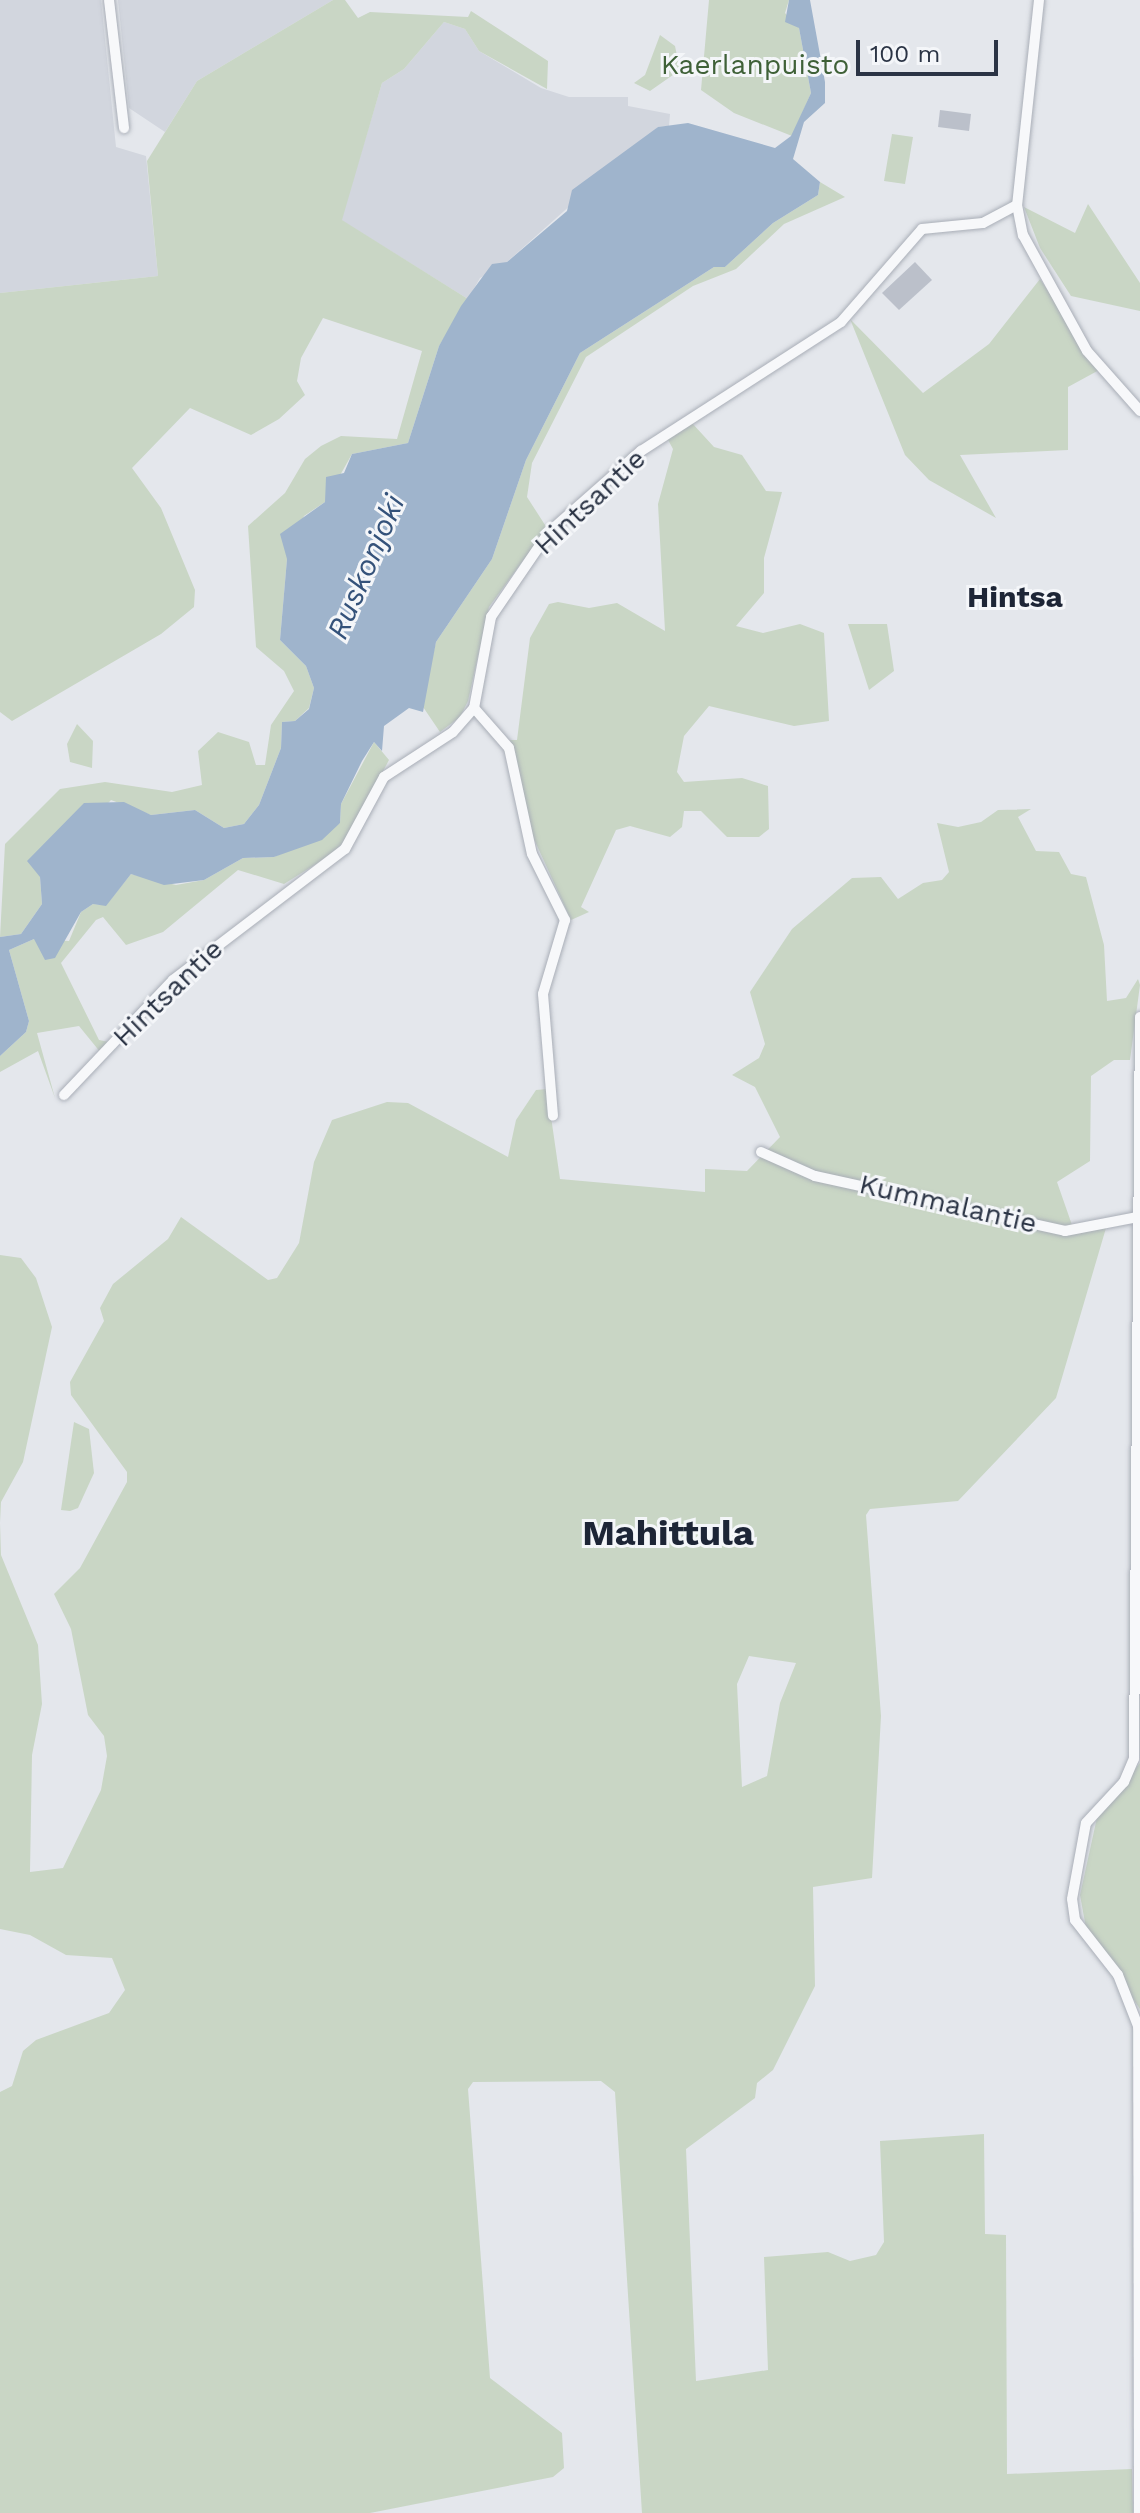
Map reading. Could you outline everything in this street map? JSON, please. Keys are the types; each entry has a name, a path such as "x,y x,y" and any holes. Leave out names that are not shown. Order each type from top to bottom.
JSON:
{"street":[{"path":"109,0 124,128"},
{"path":"1039,0 1017,205 1023,235 1087,351 1140,411"},
{"name":"Hintsantie","path":"64,1095 182,973 345,849 384,777 453,732 474,708 491,617 549,532 641,451 841,322 922,229 983,223 1017,205"},
{"path":"474,708 509,748 532,854 565,920 543,994 553,1116"},
{"path":"1139,2513 1138,2026 1118,1975 1075,1920 1072,1899 1086,1823 1124,1782 1134,1759 1140,1017"},
{"name":"Kummalantie","path":"761,1152 815,1176 1065,1231 1138,1217"}],"shaded area":[{"path":"0,0 101,0 116,147 146,156 158,276 0,293"},
{"path":"118,0 333,0 197,81 165,132 129,108"},
{"path":"444,22 465,29 479,51 541,88 569,97 628,97 628,106 670,114 669,126 658,127 507,262 480,278 468,299 341,220 382,83 404,69"}],"green space":[{"path":"333,0 345,0 358,18 370,12 468,17 471,11 548,61 547,89 479,51 465,29 444,22 404,69 382,83 342,220 468,299 439,346 408,443 352,454 325,502 304,516 287,559 280,640 306,666 314,688 309,708 295,721 282,722 281,748 259,805 244,824 224,828 195,810 151,815 111,800 40,877 42,904 21,934 0,937 5,844 60,789 105,782 172,792 202,785 198,751 218,732 249,742 256,765 265,765 271,725 294,691 284,671 256,647 248,526 285,493 305,459 321,446 341,436 397,439 422,351 323,318 301,358 297,381 305,395 279,419 251,435 190,408 132,468 161,508 195,590 194,607 161,634 12,721 0,712 0,293 158,276 147,161 197,81"},
{"name":"Kaerlanpuisto","path":"709,0 789,0 785,13 799,28 811,93 792,136 734,113 701,90"},
{"path":"660,35 675,46 680,70 650,91 634,83 645,75"},
{"path":"892,134 913,137 905,184 884,181"},
{"path":"820,182 845,197 784,224 736,269 693,286 586,357 532,463 527,497 547,528 489,607 468,701 460,717 440,732 421,704 436,642 492,559 526,460 580,353 714,267 725,267 773,223 818,195"},
{"path":"1088,204 1140,283 1140,311 1071,296 1040,248 1024,207 1075,233"},
{"path":"1040,279 1101,369 1068,387 1068,450 960,455 996,518 929,480 905,455 850,319 923,393 989,344"},
{"path":"692,423 714,447 742,455 766,491 782,492 764,558 764,593 736,626 763,633 800,624 824,633 829,721 794,726 709,706 684,736 677,772 684,782 742,778 768,786 769,829 759,837 727,837 701,811 684,811 682,827 670,837 630,826 616,830 581,907 589,912 571,920 528,826 510,740 517,740 530,638 549,604 558,602 589,608 617,603 665,631 658,504 673,449 667,438"},
{"path":"848,624 887,624 894,671 869,690"},
{"path":"77,724 93,741 92,768 70,762 67,744"},
{"path":"374,742 389,760 348,837 332,854 284,884 238,870 163,932 126,945 103,917 96,920 61,963 99,1040 109,1042 101,1053 79,1026 37,1033 55,1098 38,1051 0,1072 0,1056 26,1032 29,1021 9,950 34,939 69,941 81,912 93,904 106,905 131,874 176,885 204,880 243,858 274,857 340,823 341,804"},
{"path":"1031,809 1018,817 1036,851 1059,852 1071,874 1086,877 1104,945 1107,1001 1126,998 1138,979 1140,985 1130,1060 1114,1060 1091,1076 1090,1161 1057,1182 1072,1225 1106,1228 1056,1398 958,1501 870,1509 866,1515 881,1716 872,1878 813,1887 815,1986 773,2070 757,2083 755,2098 686,2149 696,2381 768,2370 764,2257 828,2252 850,2261 876,2255 884,2242 880,2141 984,2134 985,2234 1006,2235 1007,2474 1132,2469 1133,2513 642,2513 615,2092 601,2081 473,2082 468,2089 490,2378 562,2433 564,2468 553,2477 370,2513 0,2513 0,2092 12,2086 23,2051 36,2040 109,2013 125,1990 112,1958 66,1955 30,1935 0,1929 0,1523 1,1555 38,1645 42,1704 32,1755 30,1872 63,1868 101,1790 107,1756 104,1736 88,1715 71,1629 54,1594 80,1568 127,1482 127,1472 71,1395 70,1382 104,1321 100,1308 113,1284 168,1239 181,1217 268,1280 277,1278 299,1243 314,1162 332,1120 387,1102 408,1103 508,1157 516,1120 536,1090 547,1089 560,1179 705,1192 705,1169 747,1171 780,1137 755,1087 732,1075 759,1058 765,1044 750,992 792,929 852,878 881,877 898,899 923,883 942,880 949,872 937,823 958,827 981,822 998,810","holes":["749,1656 796,1663 780,1703 767,1776 742,1787 737,1684"]},
{"path":"0,1255 21,1258 36,1278 52,1327 23,1462 1,1502 0,1523"},
{"path":"74,1422 89,1429 94,1473 78,1508 70,1511 61,1510"},
{"path":"1140,1763 1140,2009 1086,1928 1080,1895 1098,1813"}],"water":[{"name":"Ruskonjoki","path":"789,0 810,0 825,82 825,103 804,122 793,159 820,182 818,195 773,223 725,267 714,267 580,353 526,460 492,559 436,642 423,712 409,708 384,726 382,751 374,742 362,761 341,804 340,823 322,840 274,857 243,858 204,880 164,885 131,874 106,906 93,904 81,912 55,958 45,960 34,939 9,950 29,1021 26,1032 0,1056 0,937 21,934 42,904 40,877 27,861 84,803 124,802 151,815 195,810 224,828 244,824 259,805 281,748 282,722 295,721 309,709 314,688 306,666 280,640 287,559 280,534 325,502 326,477 344,473 352,454 408,443 439,346 461,306 492,264 507,262 567,211 572,190 658,127 688,123 775,148 791,136 811,93 799,28 785,22"}],"building":[{"path":"940,110 971,114 969,131 938,127"},
{"path":"915,262 932,280 899,310 882,293"}],"district":[{"name":"Hintsa","path":"1015,597"},
{"name":"Mahittula","path":"668,1534"}]}
